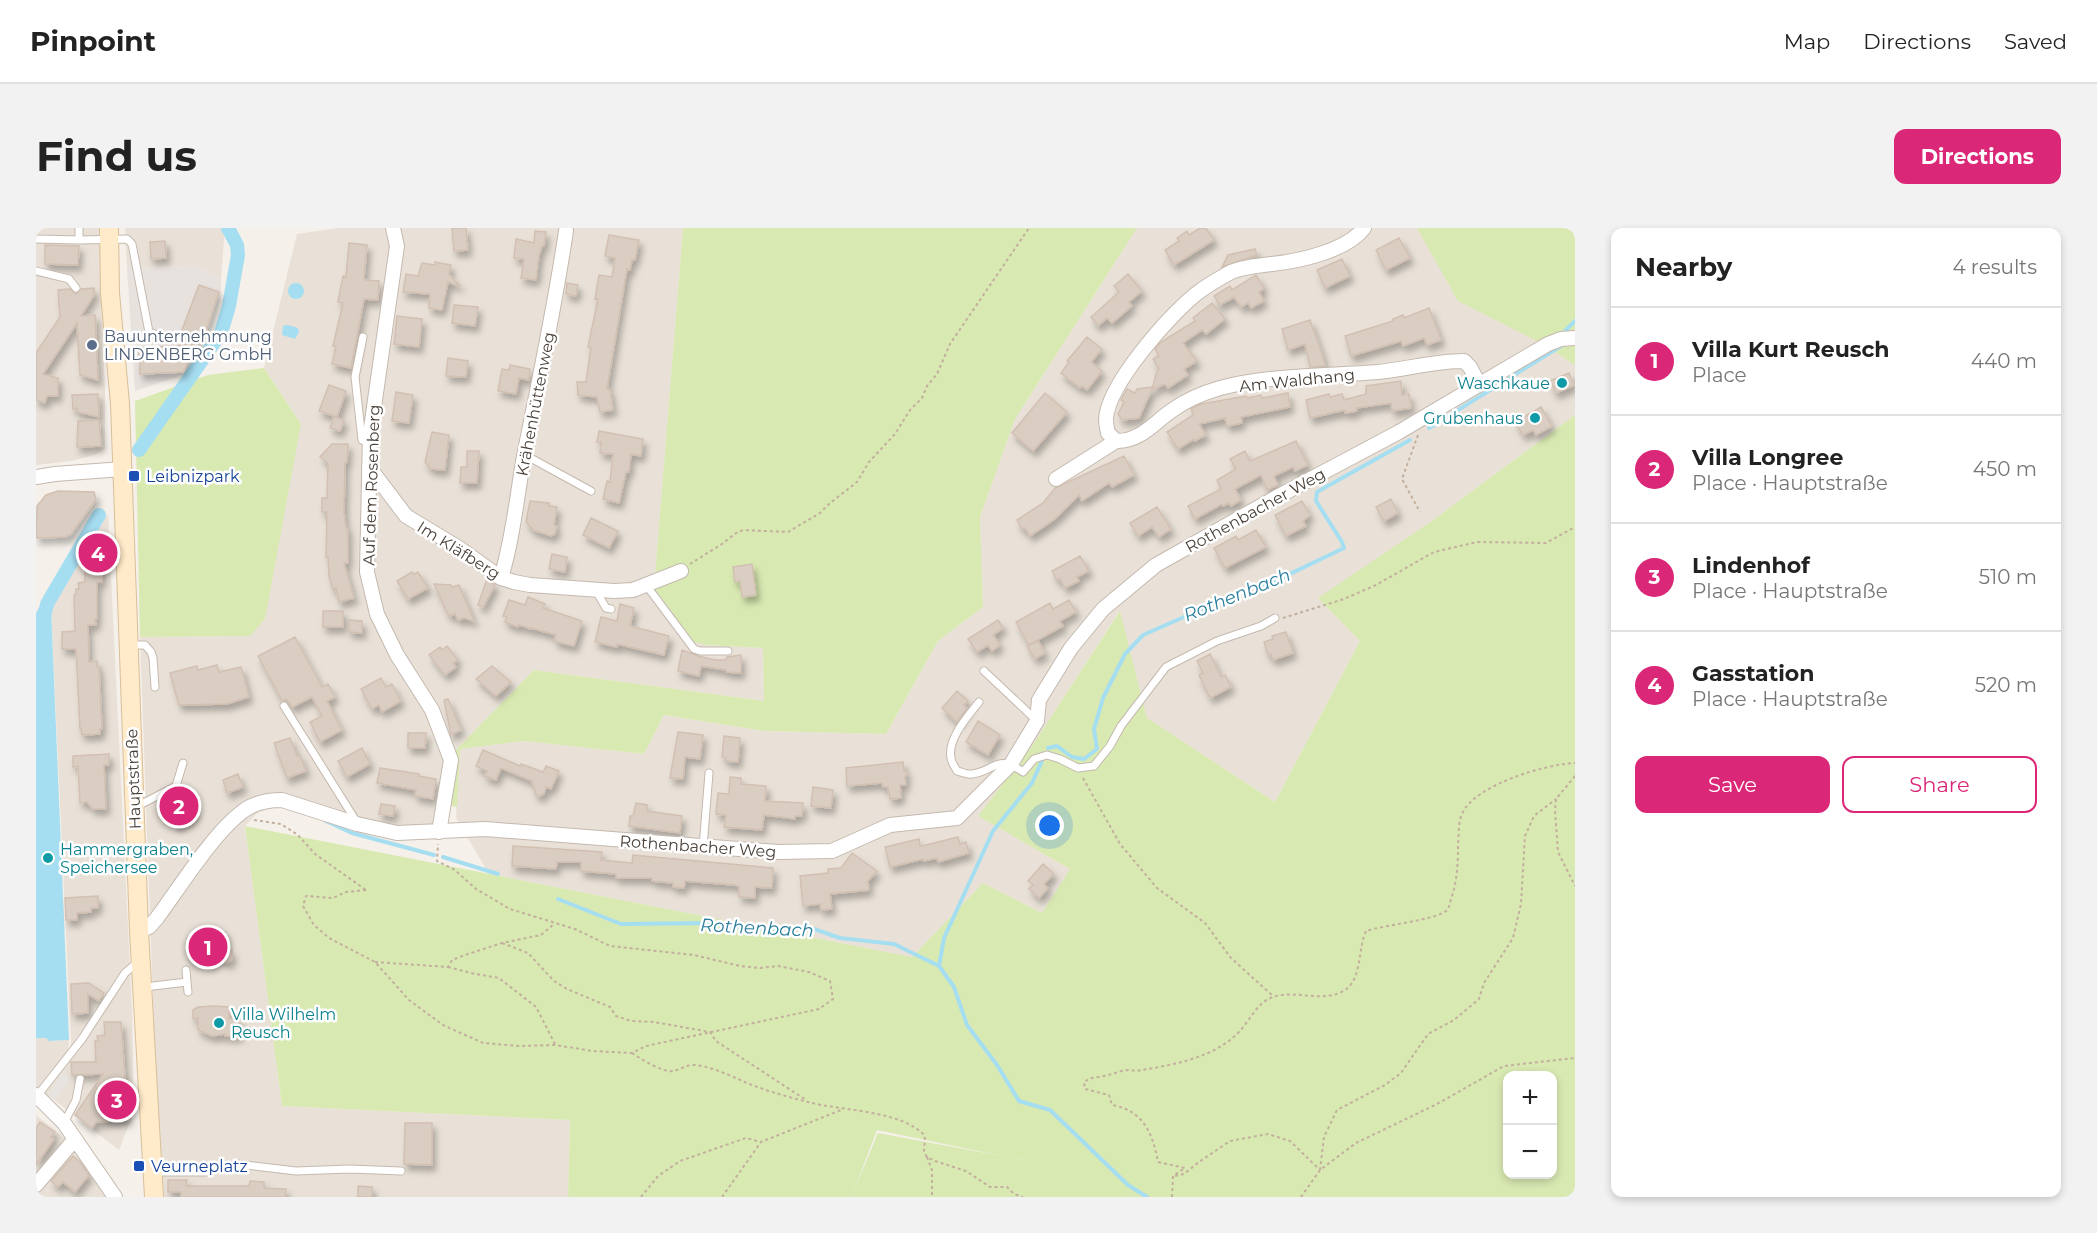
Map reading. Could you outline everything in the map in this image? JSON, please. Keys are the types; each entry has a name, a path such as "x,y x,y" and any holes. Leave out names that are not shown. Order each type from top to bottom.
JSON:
{"main road":[{"name":"Hauptstraße","path":"109,233 110,293 120,404 139,931 154,1197"}],"street":[{"name":"Auf dem Rosenberg","path":"393,228 398,246 374,395 369,442 367,572 377,614 398,655 432,710 451,760 438,832"},
{"path":"1116,441 1108,433 1106,418 1112,399 1148,344 1173,315 1197,293 1231,273 1250,266 1305,258 1338,247 1360,234 1364,228"},
{"name":"Krähenhüttenweg","path":"501,578 554,310 567,231"},
{"name":"Rothenbacher Weg","path":"139,931 149,927 158,918 218,836 245,810 260,802 282,800 357,824 397,833 485,829 778,852 832,851 890,825 957,818 1011,764 1037,721 1039,700 1071,648 1103,609 1156,565 1420,419 1548,344 1561,339 1575,338"},
{"name":"Am Waldhang","path":"1056,479 1116,441 1127,441 1142,434 1196,396 1221,388 1263,381 1393,370 1430,363 1464,361 1479,384"},
{"name":"Im Kläfberg","path":"369,467 406,516 459,548 501,578 530,585 614,591 633,590 681,571"},
{"path":"36,477 123,469"},
{"path":"37,1096 64,1124 115,1197"},
{"path":"36,1185 75,1139"}],"lane":[{"path":"79,228 79,240"},
{"path":"36,239 79,240 109,233 127,239 132,244 149,332 161,336"},
{"path":"36,271 69,279 76,288"},
{"path":"363,337 355,377 362,440 369,442"},
{"path":"525,455 591,491"},
{"path":"646,585 694,649 728,651"},
{"path":"595,590 608,608"},
{"path":"979,702 960,727 953,742 950,757 957,771 970,775 1000,763 1011,764 1023,772 1034,759 1047,755 1078,768 1094,766 1166,667 1217,641 1261,626 1275,618"},
{"path":"128,645 145,645 151,652 155,687"},
{"path":"984,671 1037,721"},
{"path":"284,706 357,824"},
{"path":"135,807 176,786 183,763"},
{"path":"703,847 709,773"},
{"path":"37,1096 82,1040 125,973 141,959"},
{"path":"186,970 188,992"},
{"path":"142,990 153,986 187,982"},
{"path":"64,1124 76,1100 80,1079"},
{"path":"153,1172 206,1172 238,1164 296,1171 350,1169 401,1172"}],"path":[{"path":"681,571 743,530 788,532 798,527 820,513 857,482 869,462 895,434 910,410 922,398 927,386 937,374 950,345 1029,228"},
{"path":"1420,419 1419,432 1402,479 1420,512"},
{"path":"1275,618 1289,617 1344,599 1376,585 1434,552 1477,542 1546,543 1575,527"},
{"path":"1173,1176 1185,1168 1158,1162 1154,1140 1148,1128 1125,1107 1112,1105 1109,1095 1085,1089 1084,1082 1093,1077 1110,1075 1113,1072 1130,1069 1136,1071 1185,1062 1218,1047 1237,1034 1251,1019 1261,1003 1274,997 1329,997 1346,989 1355,976 1366,931 1437,916 1448,910 1456,885 1459,824 1462,812 1469,804 1496,785 1523,773 1561,763 1575,762"},
{"path":"1078,768 1120,844 1150,880 1157,888 1205,923 1231,958 1274,997"},
{"path":"1320,1170 1324,1137 1336,1110 1375,1090 1401,1073 1428,1034 1454,1020 1479,999 1484,983 1513,938 1521,904 1525,836 1534,816 1556,799 1575,776"},
{"path":"1556,799 1558,852 1575,886"},
{"path":"246,819 281,824 298,835 315,854 366,890 346,892 333,898 306,896 303,906 314,925 329,938 375,962 409,1000 443,1024 483,1043 520,1046 555,1045 593,1051 632,1053 646,1046 819,1008 833,999 830,981 810,972 778,966 760,968 740,966 694,955 610,946 575,929 510,909 476,889 455,870 437,861 438,832"},
{"path":"448,967 452,960 502,943 541,935 554,924"},
{"path":"502,943 528,953 554,981 610,1007 616,1016 631,1021 654,1022 710,1032 716,1041 808,1102"},
{"path":"375,962 448,967 499,978 536,1007 555,1045"},
{"path":"632,1053 645,1062 671,1072 694,1065 808,1102 869,1112 917,1127 925,1136 924,1152 932,1170 932,1197"},
{"path":"1302,1197 1320,1170 1356,1143 1437,1104 1504,1066 1575,1058"},
{"path":"722,1197 761,1142 844,1108"},
{"path":"1173,1176 1184,1174 1230,1141 1268,1134 1290,1141 1320,1170"},
{"path":"641,1197 658,1176 680,1161 746,1138 761,1142"},
{"path":"927,1157 966,1171 990,1187 1007,1187 1014,1194 1023,1197"},
{"path":"1172,1197 1173,1176"}],"shaded area":[{"path":"36,228 99,228 105,449 95,455 71,461 36,465"},
{"path":"125,228 225,228 221,279 197,267 127,268"},
{"path":"338,228 683,228 654,588 707,645 763,648 764,701 534,670 456,750 433,825 391,827 283,793 274,795 245,826 282,1106 570,1120 568,1197 164,1197 155,1057 140,637 250,636 301,424 264,368 297,234"},
{"path":"1137,228 1417,228 1423,238 1543,344 1575,365 1575,415 1429,523 1319,598 1360,641 1275,802 1146,718 1119,612 1032,746 978,816 1070,869 1042,913 983,883 912,957 489,874 456,818 460,749 525,741 644,754 664,715 764,731 886,734 938,641 983,607 980,517 1015,419"},
{"path":"197,267 221,279 221,295 185,374 135,391 127,268"},
{"path":"108,514 132,1009 134,1111 119,1150 49,1096 36,1089 36,1038 48,1038 48,1041 69,1040 68,1055 71,1042 51,607"},
{"path":"62,1073 70,1077 56,1099 48,1096"},
{"path":"36,1115 80,1151 110,1197 36,1197"}],"green space":[{"path":"683,228 1137,228 1015,419 980,517 983,607 938,641 886,734 764,731 664,715 644,754 525,741 460,749 457,807 446,805 456,750 534,670 764,701 763,648 707,645 694,642 654,588"},
{"path":"1417,228 1575,228 1575,365 1543,344 1458,301"},
{"path":"264,368 301,424 265,619 250,636 140,637 135,401 208,375"},
{"path":"1575,415 1575,1197 568,1197 570,1120 282,1106 245,826 912,957 983,883 1042,913 1070,869 978,816 1032,746 1120,611 1147,718 1275,802 1360,641 1318,598 1429,523","holes":["877,1130 1013,1158 878,1133 853,1193"]}],"water":[{"path":"293,283 299,283 304,291 302,297 293,299 288,294 288,288"},
{"path":"283,326 298,328 299,332 295,339 282,335"},
{"name":"Hammergraben, Speichersee","path":"43,601 51,607 69,1040 48,1041 47,1038 36,1038 36,613"}],"building":[{"path":"452,228 466,228 468,250 454,251"},
{"path":"1200,228 1206,228 1214,240 1174,265 1165,250 1179,241 1177,238 1187,231 1189,235"},
{"path":"535,231 546,232 544,246 539,256 536,280 521,278 524,259 514,258 516,239 534,243"},
{"path":"609,235 639,240 635,260 632,260 630,270 627,269 607,389 610,389 613,410 600,412 597,397 578,395 577,382 586,382 591,347 588,347 598,299 595,299 599,275 612,277 615,258 605,256"},
{"path":"1399,238 1410,258 1386,270 1376,250"},
{"path":"165,241 166,258 151,259 150,242"},
{"path":"349,243 367,245 364,278 379,281 378,300 364,299 351,368 332,364 336,346 333,346 343,303 338,302 343,276 346,277"},
{"path":"45,245 79,246 78,265 45,264"},
{"path":"1255,249 1257,255 1222,267 1228,255"},
{"path":"1342,259 1350,276 1325,288 1317,270"},
{"path":"435,262 451,265 449,274 460,286 448,282 442,310 429,308 430,294 403,292 406,274 418,276 422,263 435,265"},
{"path":"1128,274 1142,291 1129,302 1132,306 1112,323 1107,318 1098,326 1091,317 1119,292 1114,286"},
{"path":"1256,275 1264,288 1259,292 1264,301 1251,308 1248,303 1241,307 1234,297 1220,305 1214,296 1230,286 1232,290"},
{"path":"567,283 578,285 576,296 566,294"},
{"path":"199,285 219,292 204,337 200,336 197,342 182,330"},
{"path":"94,288 94,295 81,316 95,315 98,380 80,375 77,323 43,374 58,378 58,396 47,396 45,403 36,400 36,353 60,317 58,290 70,289 76,294 81,289"},
{"path":"1212,303 1225,319 1206,334 1202,330 1183,343 1197,361 1184,369 1188,375 1168,388 1165,384 1152,390 1159,369 1153,359 1159,356 1155,349 1161,342 1195,321 1193,318"},
{"path":"454,305 478,307 475,326 452,323"},
{"path":"1429,308 1441,340 1427,345 1424,338 1403,346 1401,341 1351,356 1345,336"},
{"path":"397,316 422,319 419,347 394,344"},
{"path":"1310,320 1325,366 1310,367 1305,344 1288,350 1282,329"},
{"path":"1087,337 1102,349 1091,362 1102,371 1087,390 1082,386 1080,388 1061,373 1069,362 1067,361"},
{"path":"196,344 183,372 140,374 139,348"},
{"path":"448,358 468,361 466,377 446,376"},
{"path":"510,365 530,369 529,380 519,378 516,394 498,391 502,369 509,370"},
{"name":"Waschkaue","path":"1569,373 1574,385 1556,393 1550,381"},
{"path":"1401,381 1402,395 1409,394 1411,408 1392,411 1391,403 1310,418 1306,400 1329,394 1330,397 1342,394 1344,400 1366,394 1366,386"},
{"path":"329,385 346,391 337,417 319,411"},
{"path":"1153,387 1139,418 1122,420 1118,414 1124,402 1121,400 1127,389 1135,393 1137,389"},
{"path":"396,392 413,395 409,423 392,421"},
{"path":"1045,393 1067,412 1033,451 1012,433"},
{"path":"1288,393 1290,407 1241,417 1242,423 1227,426 1225,418 1199,424 1206,435 1178,449 1167,432 1193,415 1191,409 1201,404 1246,396 1247,398 1261,395 1262,398"},
{"path":"98,394 99,417 78,412 77,408 73,409 72,395"},
{"name":"Grubenhaus","path":"1541,407 1552,426 1536,435 1533,430 1523,435 1515,422"},
{"path":"334,417 344,420 340,431 330,428"},
{"path":"99,420 101,446 77,447 78,421"},
{"path":"599,431 643,439 641,456 631,454 629,472 626,472 619,503 603,499 607,481 610,482 613,454 600,453 601,442 597,442"},
{"path":"432,432 449,435 445,470 431,469 425,462"},
{"path":"1296,441 1308,465 1295,471 1293,467 1274,476 1278,485 1267,490 1261,475 1235,489 1241,500 1231,506 1229,503 1223,506 1222,504 1195,519 1188,506 1221,489 1217,480 1236,469 1230,459 1245,451 1250,461"},
{"path":"332,444 348,444 347,462 345,463 344,512 346,528 348,528 348,563 344,563 354,598 339,602 336,588 333,589 329,576 328,557 326,557 327,512 322,512 322,498 327,498 328,463 320,457"},
{"path":"467,451 479,451 477,483 460,483 461,467 467,467"},
{"path":"1124,456 1134,475 1112,487 1109,483 1082,501 1079,495 1055,519 1030,536 1025,528 1022,529 1017,520 1043,503 1055,488"},
{"path":"58,491 94,492 96,499 71,534 65,537 36,538 37,506 46,495"},
{"path":"1391,499 1398,513 1384,521 1376,507"},
{"path":"530,501 549,503 549,506 557,507 555,534 551,536 533,530 526,522"},
{"path":"1302,501 1310,515 1303,521 1306,526 1286,536 1275,515"},
{"path":"1157,507 1171,529 1159,537 1152,527 1138,536 1130,523"},
{"path":"591,518 618,531 609,548 583,535"},
{"path":"1256,530 1266,547 1225,568 1214,548 1236,536 1238,540"},
{"path":"91,548 105,548 105,557 102,557 102,582 97,582 96,625 88,625 89,662 97,661 97,667 99,667 102,729 100,729 100,734 82,735 76,649 62,649 62,632 75,631 74,595 76,595 76,589 79,589 78,583 85,582 85,569 87,569 88,559 91,559"},
{"path":"552,554 567,557 565,572 549,569"},
{"path":"1080,556 1089,571 1077,577 1079,581 1065,588 1052,571"},
{"path":"752,564 756,595 742,597 740,581 735,582 733,567"},
{"path":"412,572 414,574 418,572 428,588 408,599 397,581"},
{"path":"487,579 495,585 483,607 478,605"},
{"path":"434,584 451,585 452,587 459,585 474,621 464,618 458,620 455,614 449,616"},
{"path":"528,597 545,604 543,608 582,621 574,646 554,641 556,635 505,622 507,617 503,616 509,600 525,605"},
{"path":"1069,600 1076,612 1060,621 1063,626 1029,645 1016,622 1050,603 1053,609"},
{"path":"620,604 634,608 630,626 669,636 664,655 617,644 617,647 595,642 601,617 617,621"},
{"path":"323,611 343,611 343,627 323,627"},
{"path":"349,620 362,621 362,633 349,632"},
{"path":"998,620 1003,628 993,635 1000,645 992,651 988,645 977,652 968,639"},
{"path":"1286,632 1293,653 1273,660 1271,654 1268,655 1264,642 1273,639 1272,636"},
{"path":"295,637 322,687 328,684 335,697 327,701 342,730 320,742 310,722 322,716 312,697 292,707 286,699 282,701 258,656"},
{"path":"1038,641 1045,653 1035,659 1027,646"},
{"path":"447,646 458,660 453,663 456,667 445,675 429,655 440,647 442,650"},
{"path":"682,650 715,660 726,660 727,657 741,655 741,673 701,666 699,676 678,671"},
{"path":"1210,654 1221,677 1225,675 1231,687 1210,698 1199,675 1203,673 1197,661"},
{"path":"217,665 219,672 241,667 249,697 227,704 179,705 170,673 197,666 198,670"},
{"path":"492,666 511,682 496,696 476,679"},
{"path":"381,678 386,687 392,684 401,701 382,712 379,705 372,709 361,689"},
{"path":"957,691 968,701 964,705 967,708 957,722 942,708"},
{"path":"448,699 461,730 451,735 444,700"},
{"path":"978,721 1000,735 988,755 966,742"},
{"path":"678,732 703,735 700,759 685,757 683,779 670,778"},
{"path":"408,733 426,733 425,748 408,748"},
{"path":"724,736 740,738 738,762 726,761 726,758 722,757"},
{"path":"290,738 306,771 287,778 274,743"},
{"path":"362,748 370,764 347,777 338,761"},
{"path":"483,750 520,766 521,764 543,772 546,766 559,771 551,789 546,787 544,794 536,795 532,781 501,768 496,780 484,776 487,771 476,766"},
{"path":"109,754 109,765 104,765 106,809 93,809 87,802 80,803 78,766 73,767 73,756"},
{"path":"903,762 904,771 908,773 905,777 906,785 900,785 901,798 890,799 888,787 883,787 882,783 847,786 846,768"},
{"path":"380,768 436,779 433,799 415,796 416,790 377,783"},
{"path":"238,774 243,787 227,793 223,780"},
{"path":"730,777 741,778 741,784 766,786 765,801 803,803 802,816 795,816 795,819 764,815 762,830 724,827 726,815 716,814 718,793 729,794"},
{"path":"813,787 833,790 831,808 811,806"},
{"path":"185,789 196,813 191,815 192,818 176,826 163,800"},
{"path":"636,803 647,805 647,811 682,816 680,833 629,826 630,816 633,816"},
{"path":"381,804 395,806 393,816 379,814"},
{"path":"958,837 960,844 966,842 969,853 938,862 937,858 924,861 923,859 890,867 885,847 919,839 920,846"},
{"path":"513,846 602,852 601,860 632,863 633,855 773,868 772,888 755,887 755,898 739,897 739,886 685,881 684,888 673,887 673,883 652,881 652,878 616,878 616,874 581,871 581,862 557,862 556,869 512,866"},
{"path":"852,853 877,871 868,881 869,890 830,894 832,909 821,910 820,904 803,906 800,876 828,873 828,869 841,868"},
{"path":"1043,864 1054,874 1044,884 1048,888 1039,898 1029,889 1033,885 1028,881"},
{"path":"98,896 98,908 91,908 91,912 77,913 77,920 66,920 65,898"},
{"path":"225,932 225,950 232,950 232,960 226,963 216,955 210,962 207,958 191,958 191,944 187,938 194,934"},
{"path":"89,983 104,993 99,1001 88,994 88,1013 72,1014 71,984"},
{"name":"Villa Wilhelm Reusch","path":"198,1007 229,1007 229,1019 239,1018 239,1036 225,1036 225,1034 212,1036 198,1030 198,1018 193,1019 193,1010"},
{"path":"104,1022 121,1022 128,1120 96,1122 92,1128 75,1115 103,1074 72,1075 71,1062 96,1062 95,1041 98,1041 97,1036 105,1035"},
{"path":"40,1122 55,1132 51,1137 54,1139 36,1165 36,1128"},
{"path":"405,1123 432,1123 432,1165 404,1164"},
{"path":"73,1156 89,1175 75,1192 63,1182 58,1187 51,1181"},
{"path":"168,1180 187,1180 186,1186 249,1186 250,1181 264,1182 264,1188 286,1189 285,1197 181,1197 181,1192 168,1192"},
{"path":"358,1186 372,1187 372,1197 358,1197"}],"waterway":[{"path":"139,450 221,333 229,306 238,255 237,245 228,228"},
{"name":"Rothenbach","path":"1565,331 1575,321"},
{"name":"Rothenbach","path":"1429,428 1561,346"},
{"name":"Rothenbach","path":"1048,748 1057,746 1072,757 1084,759 1097,749 1094,729 1103,698 1125,654 1143,635 1257,585 1269,584 1344,548 1316,501 1317,492 1410,440"},
{"path":"36,652 47,604 99,515"},
{"name":"Rothenbach","path":"558,899 621,924 713,923 746,929 808,927 840,938 894,944 939,966 944,938 993,831 1032,783 1042,761"},
{"name":"Rothenbach","path":"326,821 352,833 434,855"},
{"name":"Rothenbach","path":"443,857 498,874"},
{"path":"939,966 954,987 967,1025 997,1065 1019,1101 1050,1110 1128,1185 1147,1197"}],"place":[{"name":"Bauunternehmnung LINDENBERG GmbH","path":"92,345"},
{"name":"Waschkaue","path":"1562,383"},
{"name":"Grubenhaus","path":"1535,418"},
{"name":"Leibnizpark","path":"134,476"},
{"name":"Gasstation","path":"98,553"},
{"name":"Villa Longree","path":"179,806"},
{"name":"Hammergraben, Speichersee","path":"48,858"},
{"name":"Villa Kurt Reusch","path":"208,947"},
{"name":"Villa Wilhelm Reusch","path":"219,1023"},
{"name":"Lindenhof","path":"117,1100"},
{"name":"Veurneplatz","path":"139,1166"}]}
